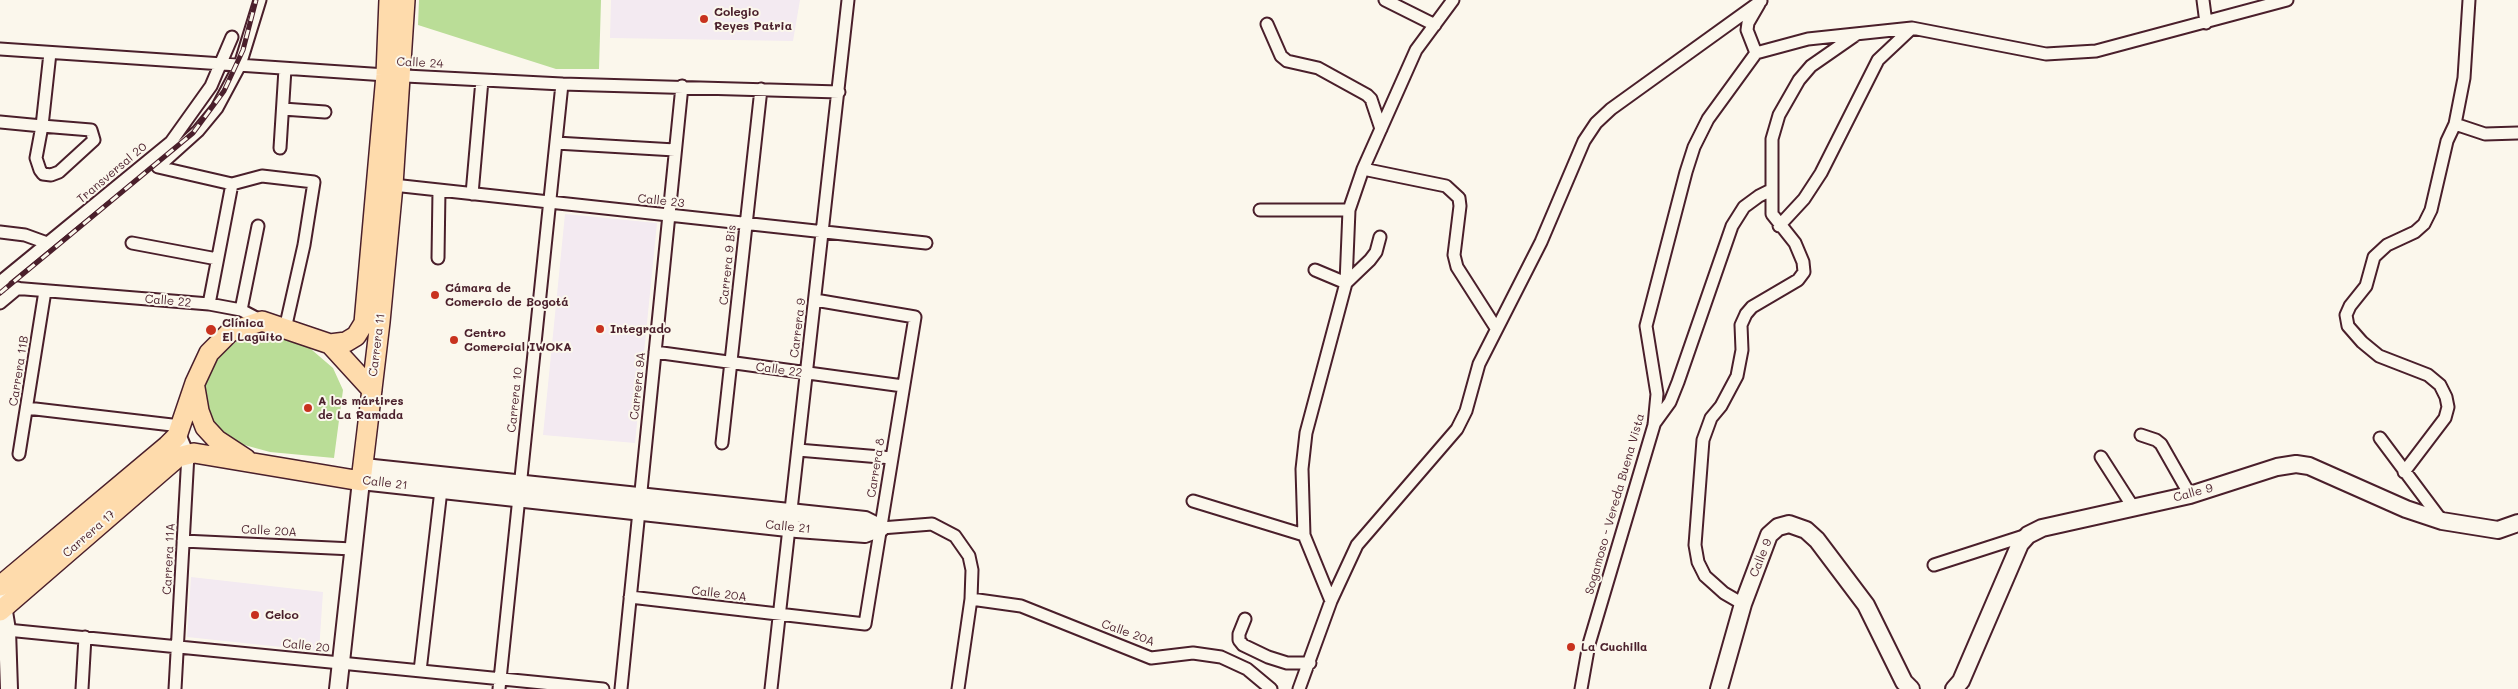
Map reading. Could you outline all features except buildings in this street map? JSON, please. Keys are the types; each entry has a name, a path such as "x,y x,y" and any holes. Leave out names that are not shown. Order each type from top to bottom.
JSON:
{"main road":[{"name":"Carrera 11","path":"362,474 393,186 393,76 390,0"},
{"name":"Carrera 11","path":"330,344 346,342 356,336 364,323 393,76 405,0"},
{"name":"Calle 22","path":"262,321 330,344"},
{"path":"178,434 195,383 209,352 230,332 262,321"},
{"path":"330,344 372,390"},
{"path":"195,383 199,411 205,427 217,440 251,463"},
{"name":"Carrera 17","path":"0,587 167,446 178,434"},
{"name":"Calle 21","path":"183,455 194,453 251,463 362,474"},
{"name":"Carrera 17","path":"2,610 183,455"}],"street":[{"name":"Transversal 20","path":"232,184 158,167 198,131 217,108 240,65 260,0"},
{"name":"Carrera 9","path":"771,689 848,0"},
{"path":"1385,0 1435,25"},
{"path":"1761,0 1748,23 1750,42 1756,53 1808,39 1912,28 2046,54 2096,51 2287,0"},
{"path":"1300,689 1331,602 1357,545 1457,429 1466,411 1479,364 1541,242 1584,141 1596,122 1611,109 1761,0"},
{"path":"2203,0 2206,23"},
{"path":"2404,472 2445,418 2448,407 2446,397 2440,385 2428,375 2379,356 2362,342 2348,326 2346,315 2350,306 2366,286 2374,257 2387,245 2415,232 2424,224 2431,210 2447,141 2455,124 2464,78 2469,0"},
{"path":"1331,602 1304,535 1302,469 1306,433 1346,283 1349,210 1363,169 1416,50 1449,2"},
{"path":"1267,24 1281,56 1287,61 1318,68 1372,99 1381,129"},
{"path":"1779,226 1804,199 1821,173 1878,60 1912,28"},
{"path":"1743,604 1724,593 1705,576 1698,562 1695,545 1703,440 1711,418 1721,406 1737,376 1742,350 1741,325 1746,314 1752,307 1798,280 1804,272 1803,262 1795,244 1779,226 1772,214 1772,139 1779,114 1799,80 1811,66 1859,33"},
{"path":"218,66 232,37"},
{"name":"Calle 24","path":"0,49 218,66 240,65 393,76 562,84 839,92"},
{"path":"0,122 42,126 90,130 94,140 58,172 51,175 43,174 40,170 36,158 42,126 50,53"},
{"name":"Sogamoso - Vereda Buena Vista","path":"1581,689 1589,644 1654,425 1657,394 1646,326 1684,181 1694,147 1708,119 1756,53"},
{"name":"Transversal 20","path":"0,282 171,142 211,86 218,66"},
{"path":"280,148 285,69"},
{"path":"472,194 482,80"},
{"name":"Carrera 10","path":"500,684 562,84"},
{"name":"Carrera 9A","path":"620,689 682,86"},
{"name":"Carrera 9 Bis","path":"722,443 761,89"},
{"path":"283,109 325,112"},
{"path":"2455,124 2484,134 2518,133"},
{"path":"556,143 676,150"},
{"path":"1363,169 1446,186 1459,198 1460,206 1454,255 1457,267 1496,328"},
{"path":"209,304 232,184 262,176 314,182 304,245 285,329"},
{"name":"Calle 23","path":"393,186 926,243"},
{"path":"438,258 439,190"},
{"path":"1654,425 1670,402 1678,382 1732,226 1744,207 1771,190"},
{"path":"1260,210 1349,210"},
{"path":"241,310 258,226"},
{"path":"0,232 25,235 47,243"},
{"path":"1346,283 1376,252 1380,237"},
{"path":"132,243 218,259"},
{"path":"1315,270 1346,283"},
{"name":"Calle 22","path":"0,287 209,304 241,310 262,321"},
{"path":"0,303 18,288"},
{"name":"Carrera 11B","path":"19,454 45,291"},
{"name":"Carrera 8","path":"815,300 915,317 865,624"},
{"name":"Calle 22","path":"655,352 903,386"},
{"path":"27,408 172,425 178,434"},
{"name":"Carrera 11A","path":"175,689 183,541 183,455 178,434"},
{"path":"2141,435 2156,440 2161,444 2190,495"},
{"path":"2380,438 2442,521"},
{"path":"798,450 892,458"},
{"path":"2101,458 2134,507"},
{"name":"Calle 9","path":"2028,535 2042,528 2190,495 2277,467 2309,466 2406,509 2442,521 2498,530 2518,523"},
{"name":"Calle 21","path":"362,474 441,490 520,491"},
{"name":"Calle 21","path":"362,474 790,520 865,520 881,528"},
{"name":"Carrera 11","path":"338,689 362,474"},
{"path":"420,671 441,490"},
{"path":"1193,501 1304,535"},
{"path":"881,528 932,524 955,536 969,556 972,570 971,599 958,689"},
{"name":"Calle 9","path":"1719,689 1743,604 1770,535 1778,527 1796,525 1817,540 1866,605 1904,682 1911,689"},
{"path":"1934,564 2028,535"},
{"path":"1954,689 1961,681 2020,544 2028,535"},
{"name":"Calle 20A","path":"183,541 353,549"},
{"path":"0,587 2,610 7,630 9,689"},
{"name":"Calle 20A","path":"630,597 779,616 865,624"},
{"name":"Calle 20A","path":"971,599 1021,606 1151,658 1193,653 1221,656 1247,669 1271,689"},
{"path":"1244,619 1239,634 1239,640 1243,645 1268,657 1287,663 1310,663"},
{"name":"Calle 20","path":"7,630 420,671 500,684 603,689"},
{"path":"82,689 85,637"}],"shaded area":[{"name":"Colegio Reyes Patria","path":"611,0 800,0 793,41 610,38"},
{"name":"Integrado","path":"565,214 657,223 635,443 543,435"},
{"name":"Celco","path":"191,577 323,592 319,651 187,637"}],"green space":[{"path":"419,0 601,0 599,69 556,69 418,25"},
{"path":"272,335 298,338 333,368 343,390 334,458 270,452 237,443 218,432 211,419 204,395 205,382 218,357 237,341"}],"railway":[{"path":"0,293 193,133 224,91 243,50 256,0"}],"place":[{"name":"Colegio Reyes Patria","path":"704,19"},
{"name":"Cámara de Comercio de Bogotá","path":"435,295"},
{"name":"Integrado","path":"600,329"},
{"name":"Clínica El Laguito","path":"211,330"},
{"name":"Centro Comercial IWOKA","path":"454,340"},
{"name":"A los mártires de La Ramada","path":"308,408"},
{"name":"Celco","path":"255,615"},
{"name":"La Cuchilla","path":"1571,647"}]}
